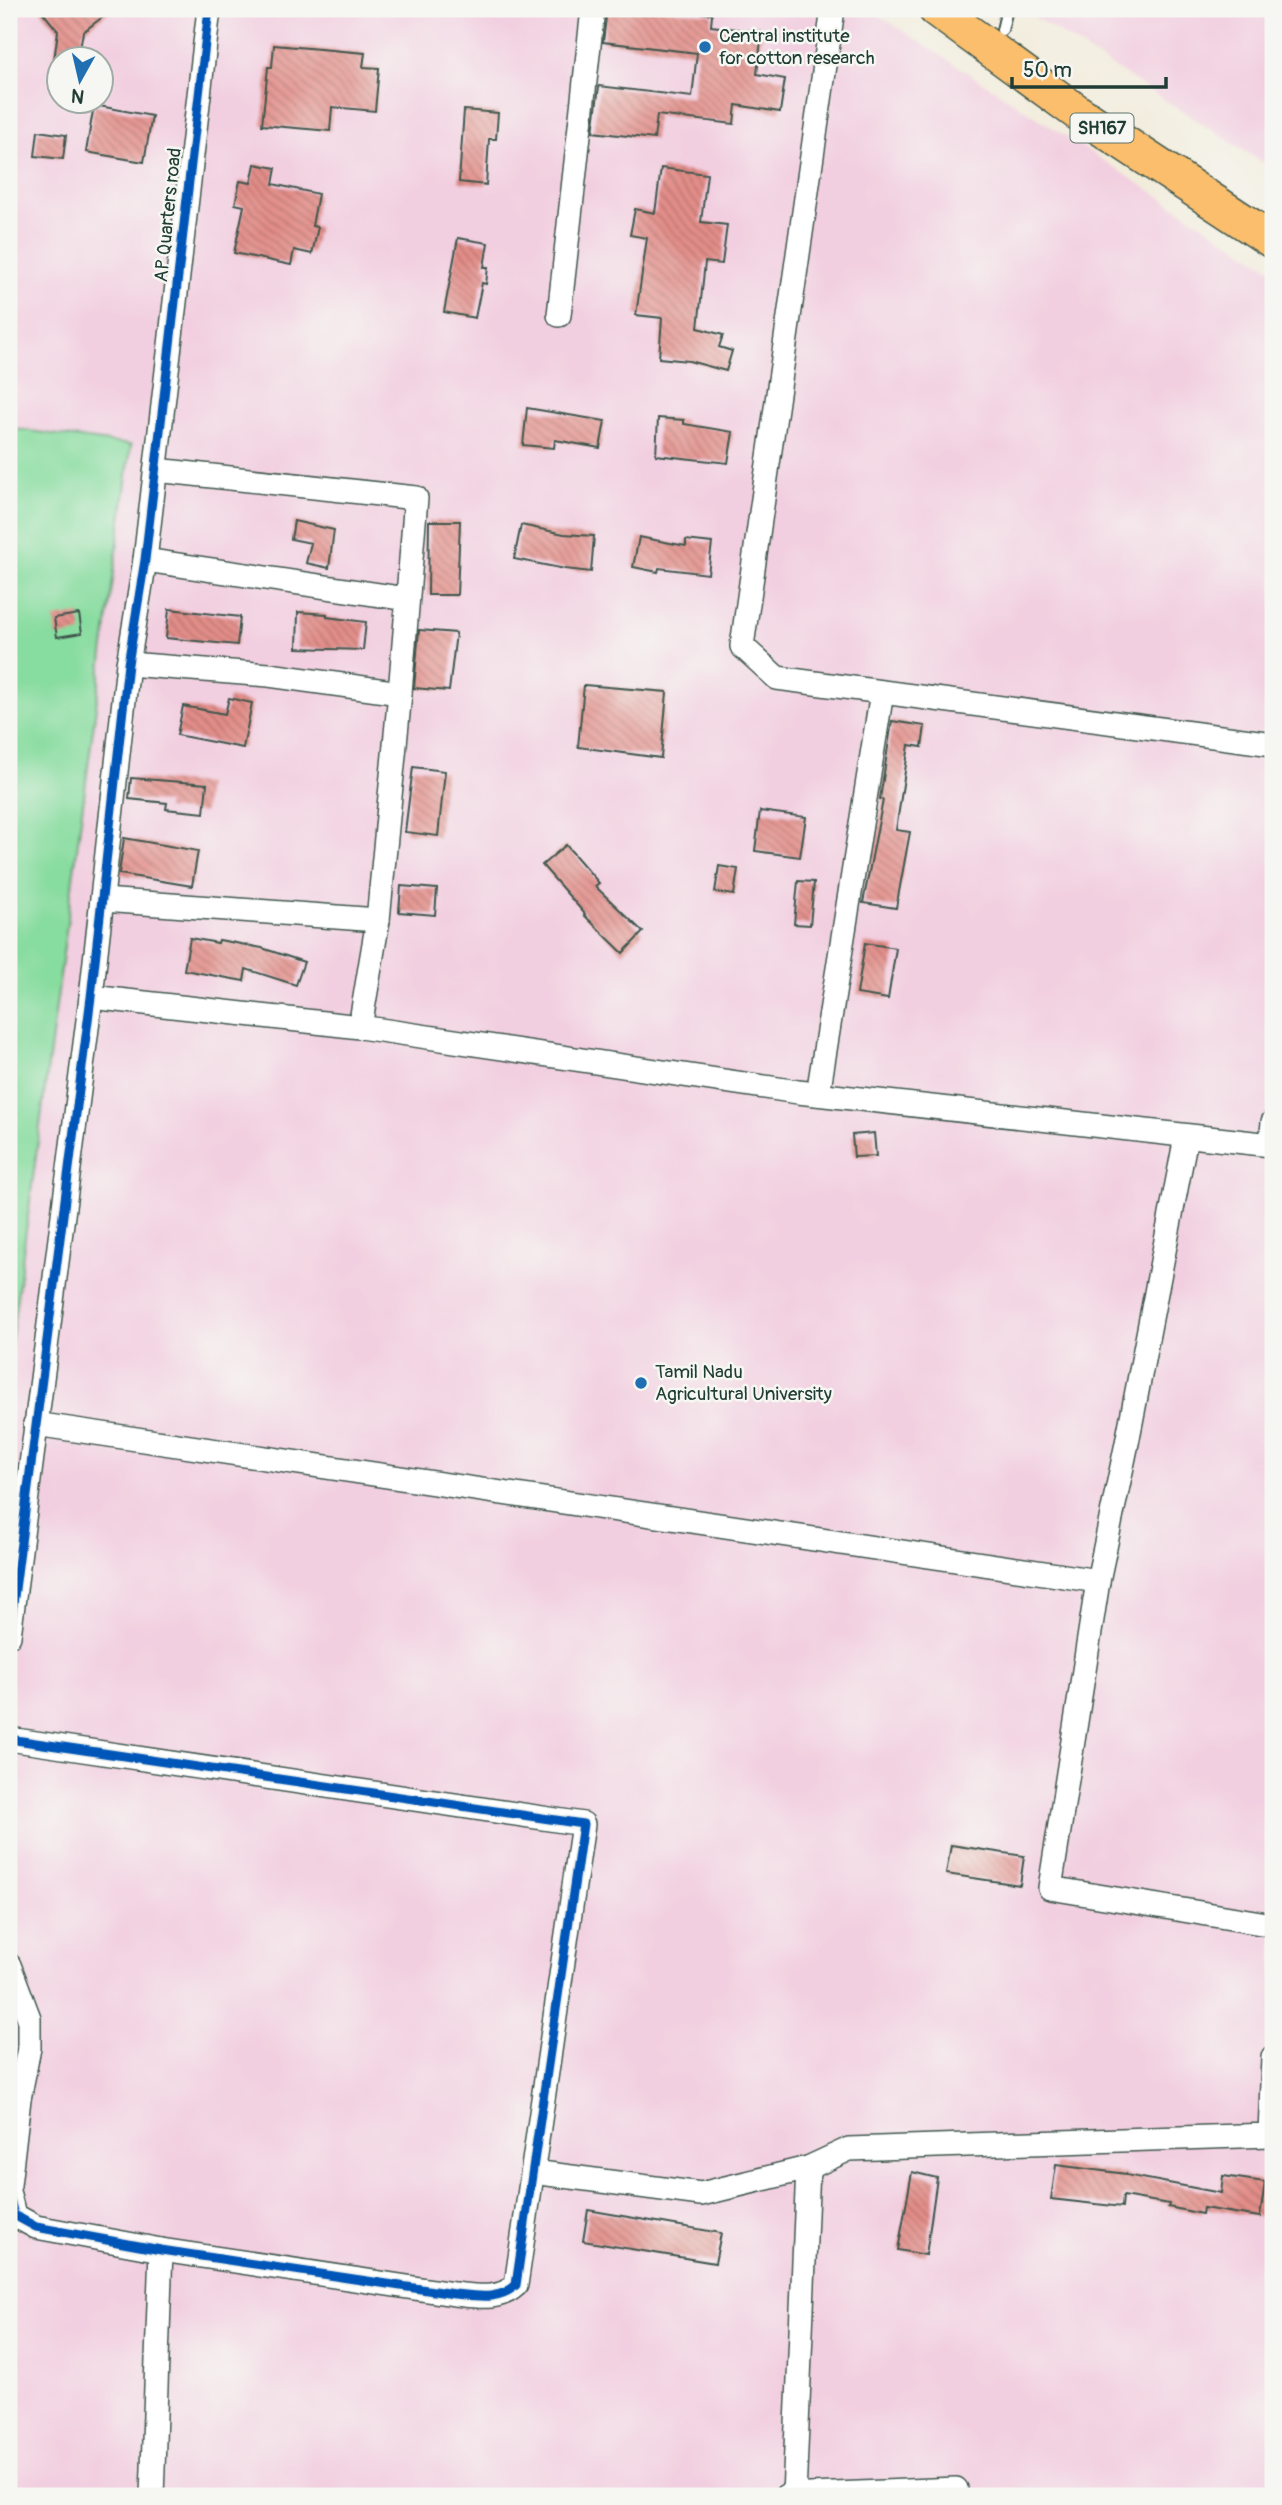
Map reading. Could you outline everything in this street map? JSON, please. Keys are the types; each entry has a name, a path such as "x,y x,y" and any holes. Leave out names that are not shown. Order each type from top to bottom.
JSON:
{"main road":[{"name":"SH167","path":"936,9 1077,112 1273,241"},
{"name":"SH167","path":"973,9 1004,20 1064,77 1273,215"}],"street":[{"name":"AP Quarters road","path":"9,1636 103,900 128,664 145,560 162,424 209,9"},
{"path":"559,315 593,9"},
{"path":"833,9 742,646 777,678 1273,744"},
{"path":"156,470 416,498 378,920 360,1027"},
{"path":"145,560 407,599"},
{"path":"128,664 269,675 400,693"},
{"path":"818,1094 882,692"},
{"path":"103,900 378,920"},
{"path":"91,997 360,1027 818,1094 1186,1137 1270,1145 1273,1122"},
{"path":"1186,1137 1098,1581 1050,1888 1273,1925"},
{"path":"35,1424 1098,1581"},
{"path":"9,1739 583,1824 516,2285 503,2294 487,2297 454,2294 160,2250 36,2227 14,2215 9,2195"},
{"path":"9,1965 29,2018 29,2048 9,2185"},
{"path":"533,2172 701,2194 808,2168 849,2149 1270,2135 1273,2057"},
{"path":"794,2496 808,2168"},
{"path":"152,2496 160,2250"},
{"path":"786,2496 956,2488"}],"shaded area":[{"name":"Tamil Nadu Agricultural University","path":"9,9 869,9 1273,270 1273,2496 9,2496"},
{"path":"1022,9 1273,9 1273,169"}],"green space":[{"path":"9,428 131,445 9,1358"}],"building":[{"path":"40,9 113,9 83,32 80,46 56,46 58,31"},
{"path":"607,9 662,9 712,14 711,26 762,32 757,74 785,79 780,112 736,105 734,124 657,115 654,139 593,132 599,86 692,97 697,53 603,42"},
{"path":"274,45 365,53 363,67 379,68 375,111 332,107 330,131 262,125 268,67 272,67"},
{"path":"116,109 152,116 144,162 86,152 92,116 116,116"},
{"path":"464,110 498,113 496,139 489,139 486,185 459,182"},
{"path":"38,131 66,135 63,159 35,156"},
{"path":"255,164 276,168 273,184 318,194 312,226 318,227 312,254 294,250 291,265 234,253 244,206 235,204 240,181 251,183"},
{"path":"661,168 707,174 701,222 727,225 722,264 705,262 698,328 723,335 719,347 732,351 726,371 689,361 659,358 662,318 636,315 647,238 630,235 635,209 655,213"},
{"path":"458,238 488,243 484,267 488,267 486,284 482,283 475,318 444,312"},
{"path":"527,408 605,421 600,448 555,440 554,448 523,445"},
{"path":"658,418 684,420 684,424 733,432 728,463 656,455"},
{"path":"294,521 334,530 329,568 306,563 311,543 291,539"},
{"path":"429,521 460,521 457,595 428,595"},
{"path":"521,525 564,534 594,536 591,572 514,559"},
{"path":"639,537 686,546 686,540 712,543 708,574 659,568 658,572 633,567"},
{"path":"169,609 240,617 237,645 166,638"},
{"path":"298,612 327,614 327,617 366,622 363,650 297,648"},
{"path":"79,614 82,633 57,637 54,618"},
{"path":"419,630 456,633 449,691 414,688"},
{"path":"584,685 667,692 661,758 578,747"},
{"path":"229,698 252,703 243,748 177,735 183,706 225,714"},
{"path":"892,721 925,726 922,747 909,745 896,830 910,832 896,908 863,903 883,800 880,799"},
{"path":"413,767 445,771 438,836 405,832"},
{"path":"131,778 207,784 204,813 166,809 167,803 129,799"},
{"path":"760,811 806,817 800,857 755,851"},
{"path":"124,838 198,851 192,886 119,874"},
{"path":"566,845 599,883 595,886 643,932 623,953 584,915 542,865"},
{"path":"719,866 738,869 734,895 715,892"},
{"path":"798,881 814,882 810,925 794,924"},
{"path":"401,886 437,889 435,915 399,912"},
{"path":"190,938 262,948 304,962 296,985 246,969 244,981 184,970"},
{"path":"865,943 896,948 888,999 857,994"},
{"path":"874,1133 876,1156 854,1157 852,1135"},
{"path":"951,1845 1024,1856 1020,1885 946,1874"},
{"path":"1056,2165 1126,2174 1221,2193 1223,2176 1265,2182 1260,2217 1203,2208 1202,2214 1168,2207 1169,2204 1123,2196 1122,2207 1051,2199"},
{"path":"912,2172 937,2178 926,2255 898,2250"},
{"path":"588,2210 721,2233 715,2263 583,2241"}],"cycle path":[{"path":"9,1636 91,997 128,664 145,560 209,9"},
{"path":"9,1739 583,1824 516,2285 509,2290 487,2296 454,2294 161,2250 36,2227 14,2215 9,2195"}],"place":[{"name":"Central institute for cotton research","path":"705,47"},
{"name":"Tamil Nadu Agricultural University","path":"641,1383"}]}
